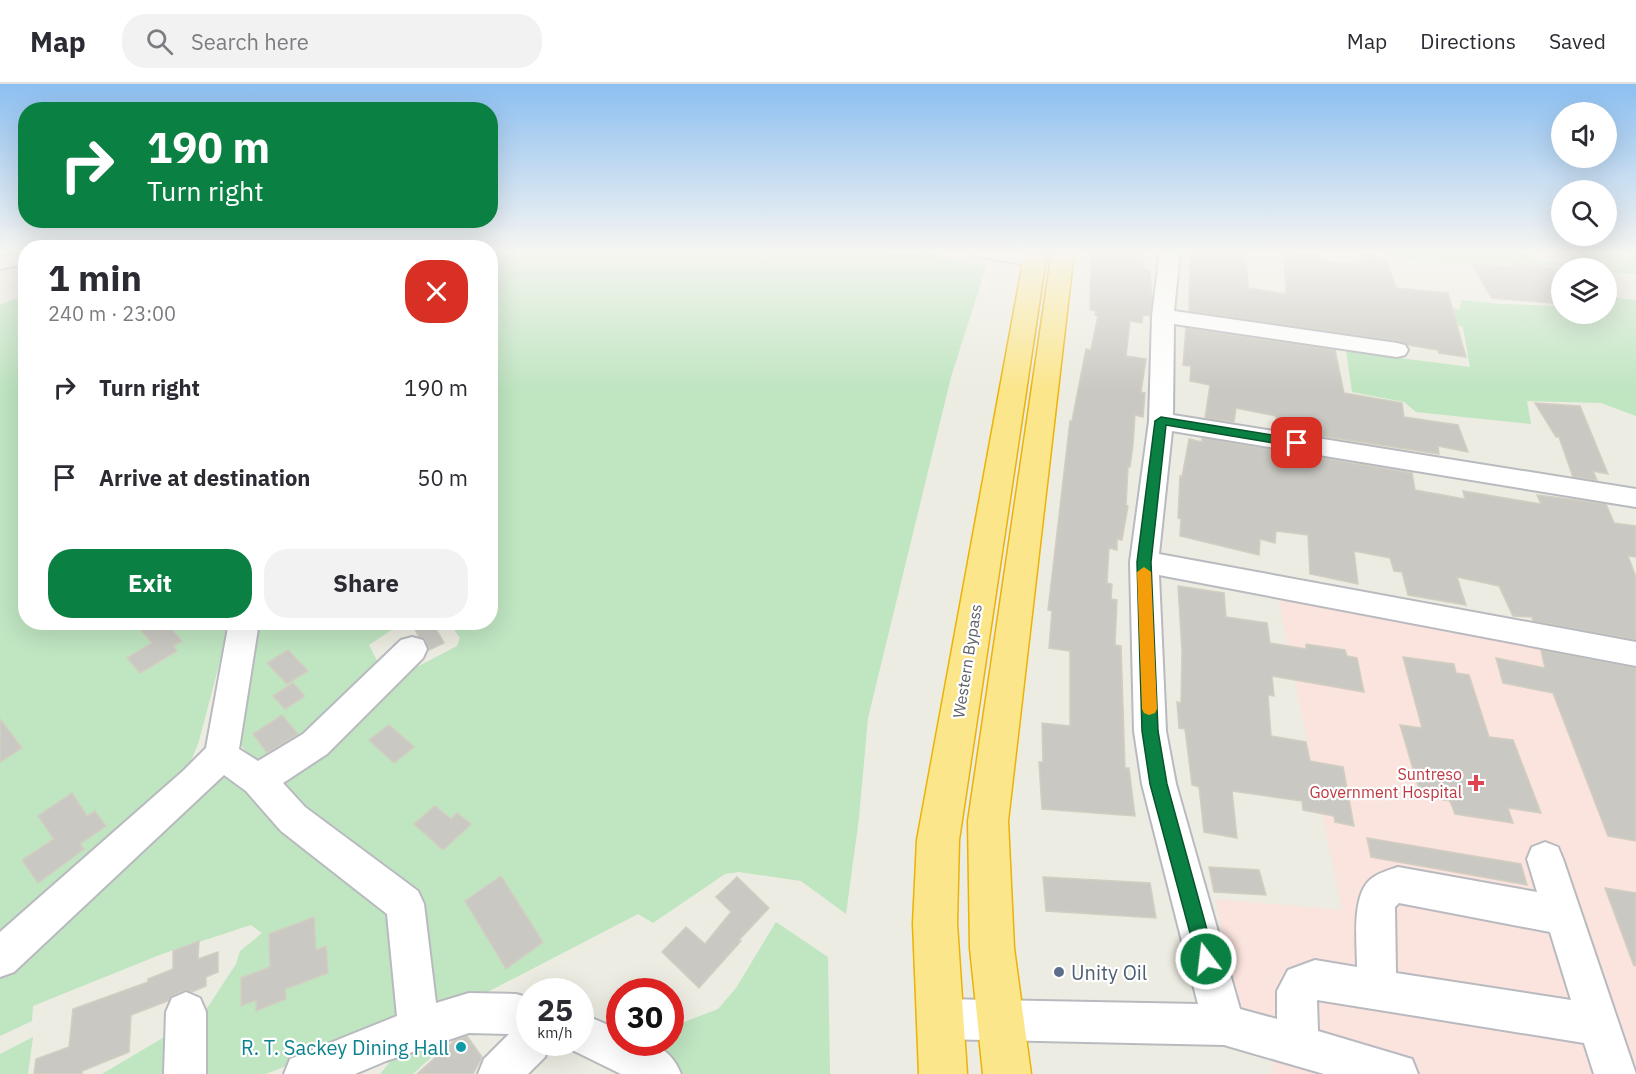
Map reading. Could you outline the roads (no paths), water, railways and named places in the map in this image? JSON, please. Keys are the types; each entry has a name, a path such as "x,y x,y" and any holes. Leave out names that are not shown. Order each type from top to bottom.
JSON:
{"highway":[{"name":"Western Bypass","path":"943,1074 935,923 938,840 1036,297"},
{"path":"1006,1074 998,1019 986,887 988,821 1040,297"}],"street":[{"path":"1165,297 1161,421 1144,562 1150,731 1159,784 1224,1025"},
{"path":"1163,316 1397,350"},
{"path":"1161,421 1636,498"},
{"path":"1144,562 1636,654"},
{"path":"0,958 195,782 221,755 243,630"},
{"path":"258,780 315,744 412,649"},
{"path":"221,755 258,780 293,819 405,904 419,1030"},
{"path":"1545,860 1615,1074"},
{"path":"1377,990 1376,906 1380,894 1388,888 1398,885 1564,916"},
{"path":"1298,1046 1298,991 1302,984 1315,980 1599,1024"},
{"path":"185,1074 186,1012"},
{"path":"305,1074 384,1041 469,1013 516,1014"},
{"path":"940,1019 1224,1025 1397,1074"},
{"path":"594,1040 652,1067 660,1074"},
{"path":"499,1074 516,1056"}],"place":[{"name":"Suntreso Government Hospital","path":"1476,783"},
{"name":"Unity Oil","path":"1059,972"},
{"name":"R. T. Sackey Dining Hall","path":"461,1047"}]}
